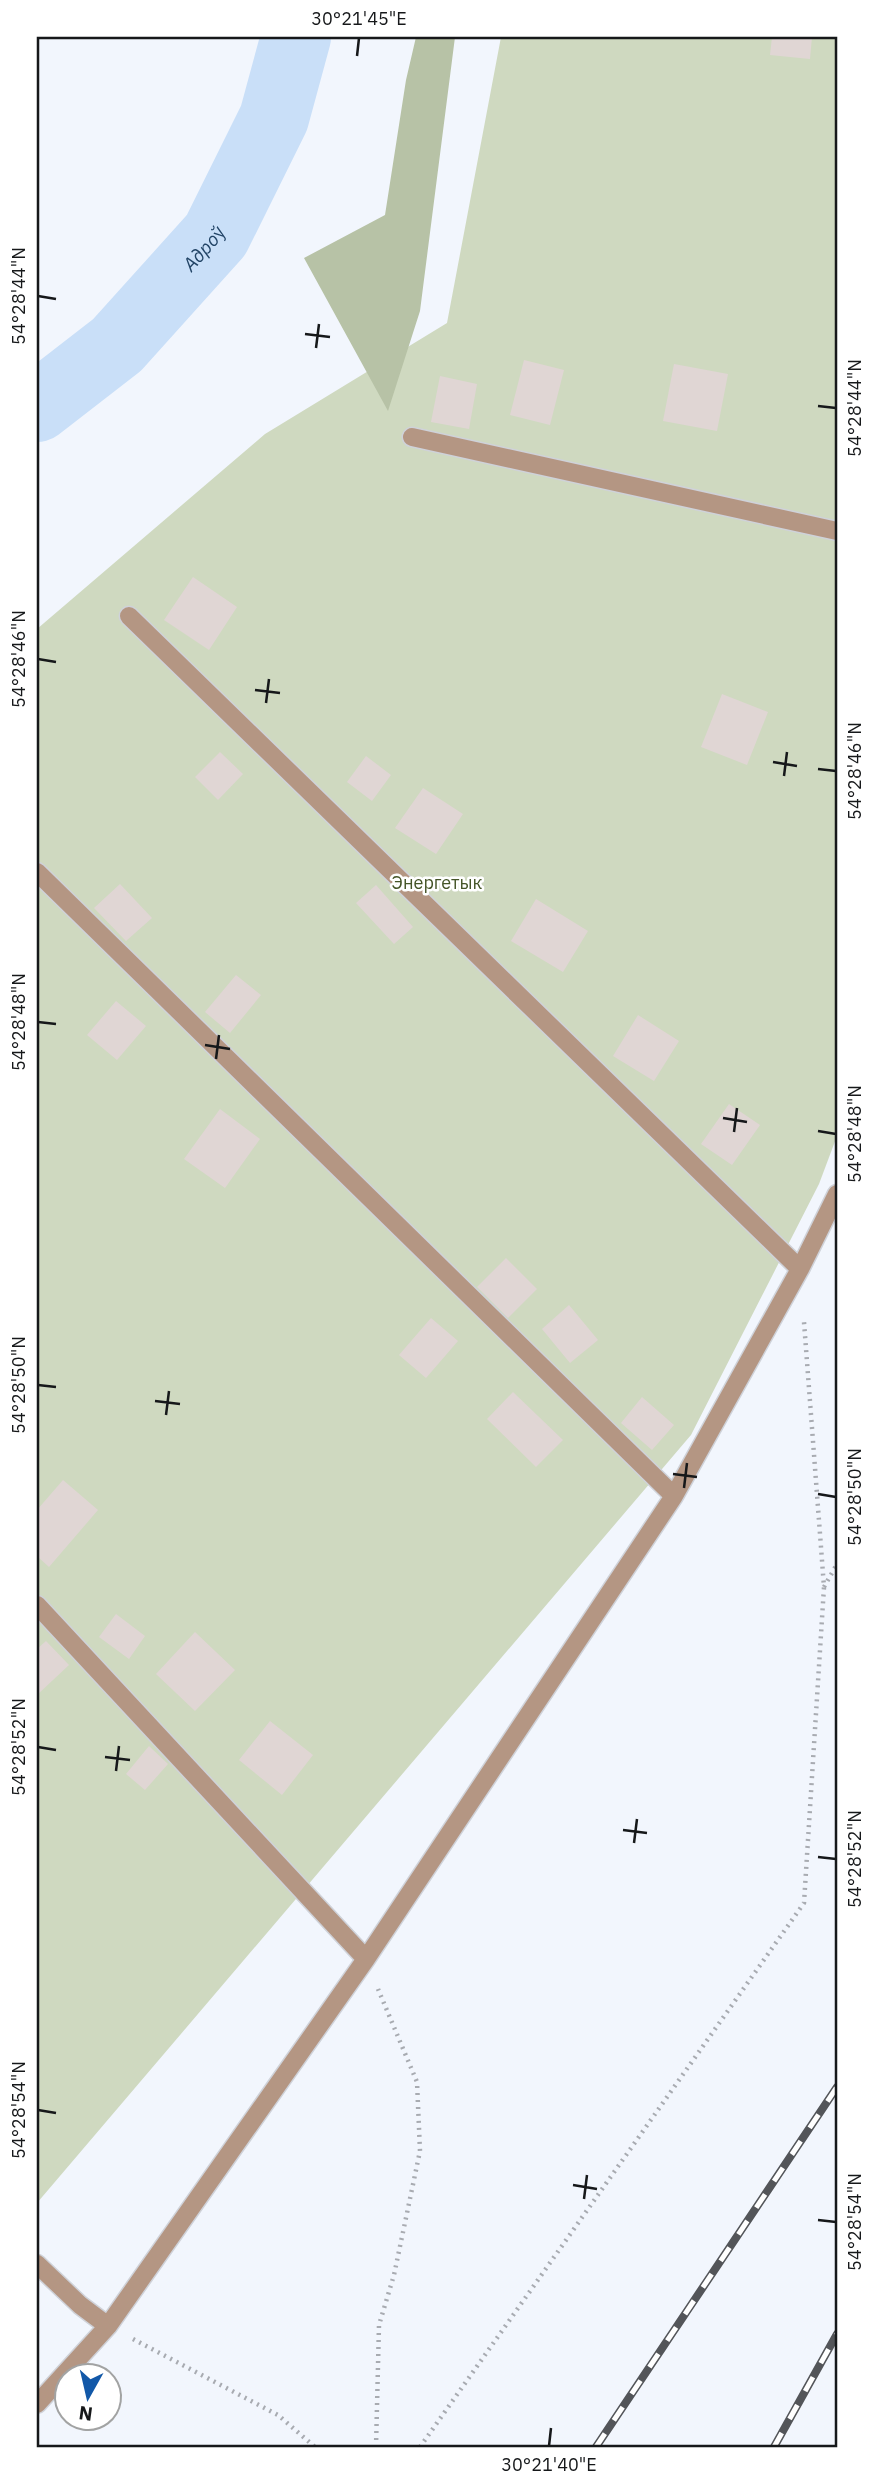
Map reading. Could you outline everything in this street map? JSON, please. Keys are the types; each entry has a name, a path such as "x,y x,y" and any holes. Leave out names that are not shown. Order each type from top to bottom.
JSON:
{"street":[{"path":"412,437 837,531"},
{"path":"129,616 800,1269"},
{"path":"37,872 674,1496"},
{"path":"37,2404 108,2326 366,1959 674,1496 800,1269 837,1194"},
{"path":"37,1605 366,1959"},
{"path":"37,2264 80,2305 108,2326"}],"path":[{"path":"420,2447 804,1903 824,1587 800,1269"},
{"path":"824,1587 837,1564"},
{"path":"366,1959 417,2082 420,2151 394,2275 379,2325 376,2447"},
{"path":"108,2326 278,2415 315,2447"}],"green space":[{"path":"416,37 455,37 420,311 388,411 304,258 385,215 406,80"},
{"name":"Энергетык","path":"501,37 837,37 837,1136 819,1184 691,1435 37,2203 37,629 265,434 447,323"}],"building":[{"path":"772,37 812,37 810,59 770,55"},
{"path":"524,360 564,370 550,425 510,415"},
{"path":"674,364 728,374 717,431 663,421"},
{"path":"440,376 477,384 469,429 431,422"},
{"path":"193,577 237,607 209,650 164,620"},
{"path":"722,694 768,712 747,765 701,747"},
{"path":"220,752 243,774 218,800 195,777"},
{"path":"366,756 391,775 372,801 347,782"},
{"path":"423,788 463,814 436,854 395,828"},
{"path":"120,884 152,918 126,941 94,908"},
{"path":"376,885 413,927 394,944 356,903"},
{"path":"536,899 588,931 563,972 511,941"},
{"path":"236,975 261,995 230,1033 205,1012"},
{"path":"116,1001 146,1026 117,1060 87,1035"},
{"path":"638,1015 679,1041 654,1081 613,1056"},
{"path":"729,1104 760,1125 732,1165 701,1144"},
{"path":"220,1109 260,1139 225,1188 184,1159"},
{"path":"506,1258 537,1289 508,1318 477,1287"},
{"path":"569,1305 598,1340 570,1363 542,1329"},
{"path":"431,1318 458,1341 426,1378 399,1355"},
{"path":"513,1392 563,1440 536,1467 487,1419"},
{"path":"642,1397 674,1425 652,1450 621,1423"},
{"path":"63,1480 98,1510 49,1567 37,1556 37,1510"},
{"path":"116,1614 145,1636 129,1659 99,1637"},
{"path":"195,1632 235,1670 195,1711 156,1674"},
{"path":"46,1641 69,1665 37,1695 37,1649"},
{"path":"270,1721 313,1755 282,1795 239,1760"},
{"path":"149,1746 168,1764 145,1790 126,1774"}],"waterway":[{"name":"Адроў","path":"37,407 117,345 216,235 274,118 296,37"}],"railway":[{"path":"596,2447 837,2087"},
{"path":"774,2447 837,2334"}]}
